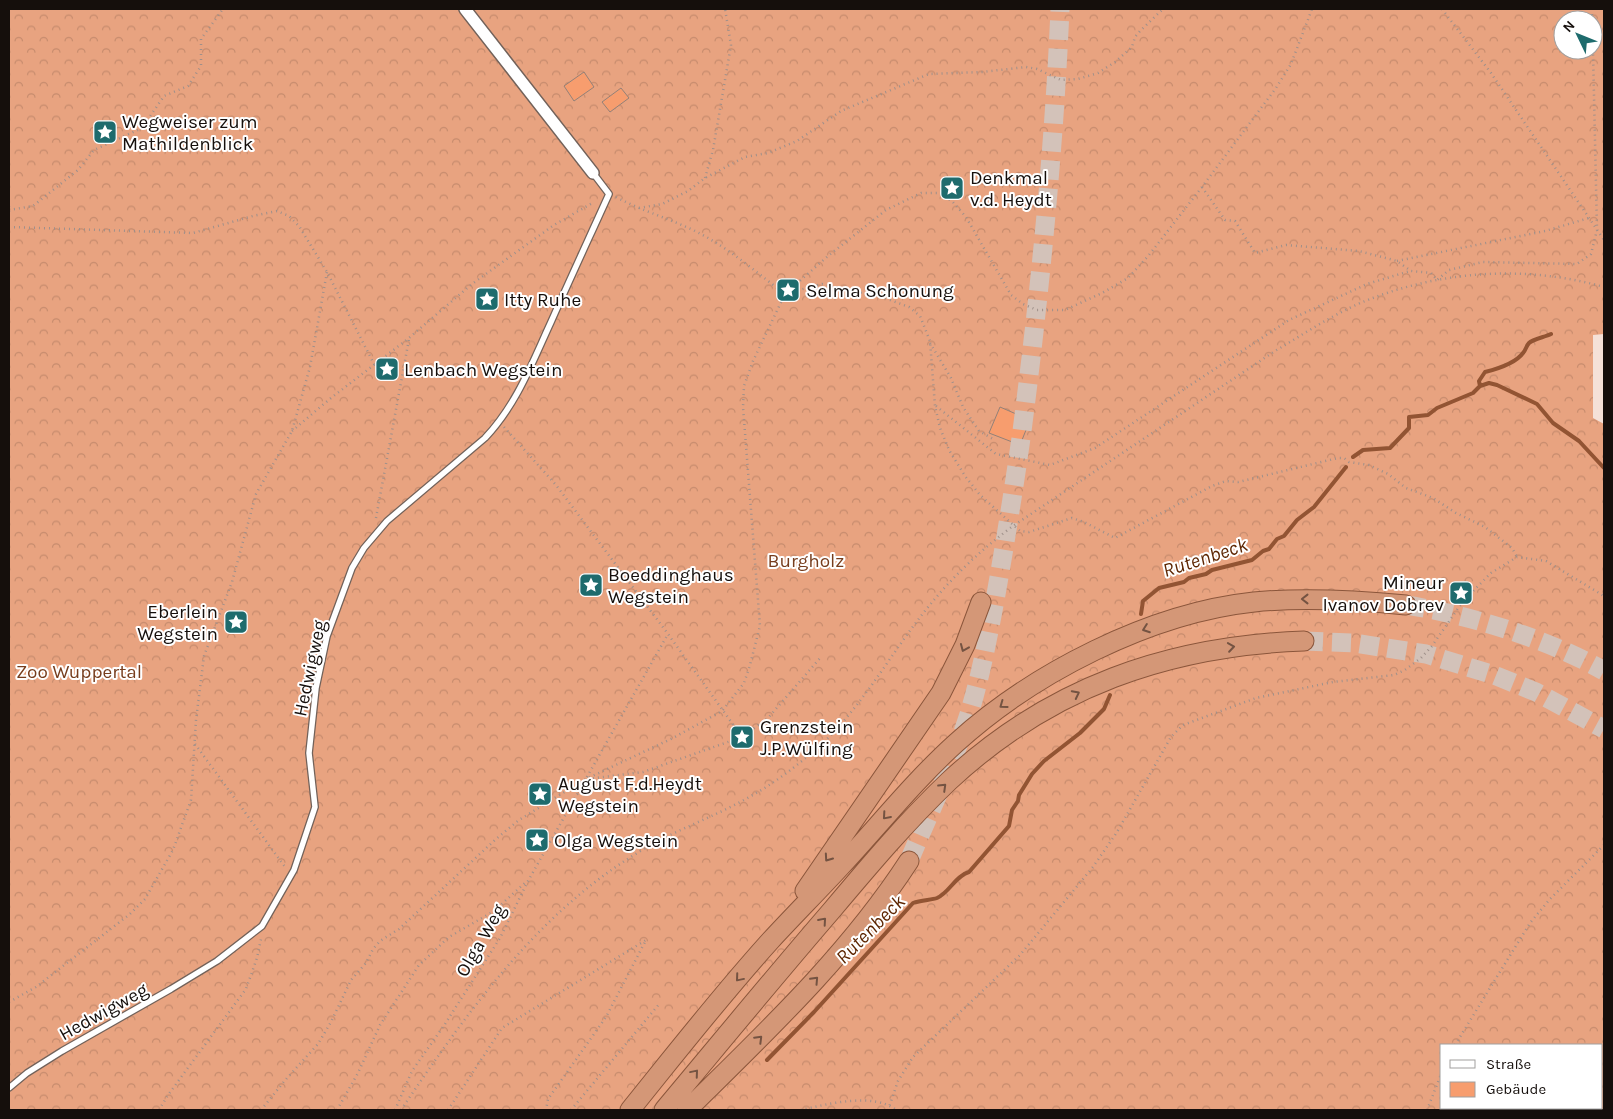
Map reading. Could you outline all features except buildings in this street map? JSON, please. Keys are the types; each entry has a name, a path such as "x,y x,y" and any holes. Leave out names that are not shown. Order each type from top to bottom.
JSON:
{"highway":[{"path":"630,1110 770,941 844,863 914,784 954,744 1006,702 1063,667 1118,640 1184,616 1253,602 1293,599 1345,600 1406,605"},
{"path":"770,941 941,693 965,645 981,602"},
{"path":"664,1110 872,864 951,780 1002,738 1048,708 1101,682 1139,668 1196,652 1264,642 1304,641"},
{"path":"687,1110 782,1016 825,970 888,894 909,861"}],"street":[{"path":"465,9 593,173"}],"lane":[{"path":"593,173 609,194"},
{"name":"Hedwigweg","path":"9,1088 27,1073 62,1051 172,990 217,961 262,926 294,870 314,807 309,753 316,688 327,636 352,568 373,536 403,506 460,460 500,422 516,399 609,194"}],"path":[{"path":"9,206 9,211 33,206 78,170 94,150 142,128 164,96 188,86 201,66 201,39 223,9"},
{"path":"706,178 713,150 730,45 724,9"},
{"path":"638,209 662,204 745,157 768,153 797,141 841,111 929,74 982,72 1026,67 1037,69 1061,80 1078,80 1098,73 1115,62 1132,47 1135,37 1163,9"},
{"path":"261,1110 318,1044 351,980 366,964 373,949 380,941 399,929 519,820 584,780 673,738 722,711 744,683 760,626 743,407 744,386 753,361 785,294 828,256 886,210 921,193 938,193 952,201 966,217 1011,294 1023,304 1038,310 1065,310 1102,293 1128,278 1149,255 1202,187 1291,64 1312,9"},
{"path":"1442,9 1491,73 1604,240"},
{"path":"1437,280 1449,270 1483,262 1577,264 1591,254 1597,230 1593,60"},
{"path":"1202,187 1225,220 1235,221 1255,253 1286,245 1359,251 1397,261 1410,270"},
{"path":"292,430 331,398 375,366 472,284 554,225 609,194 638,209 697,232 721,247 785,294"},
{"path":"9,227 193,233 277,211 289,216 299,226 327,272 375,366"},
{"path":"1397,261 1545,231 1589,218"},
{"path":"935,406 996,454 1050,465 1095,448 1289,320 1367,284 1410,270 1431,273 1437,280"},
{"path":"9,1002 36,987 130,914 145,899 173,850 191,800 194,743 204,656 232,582 256,494 292,430 310,367 327,272"},
{"path":"401,1110 444,1046 476,1004 524,949 564,908 590,885 639,852 750,797 778,780 816,750 847,718 921,616 948,583 981,551 1013,526 1267,356 1312,329 1358,305 1391,292 1437,280 1502,273 1543,275 1604,287"},
{"path":"785,294 822,284 885,298 909,307 920,316 930,341 951,378 963,406 979,431 993,438"},
{"path":"373,536 409,338"},
{"path":"930,341 935,406 940,428 949,450 965,476 980,495 1020,531 1029,532 1072,518 1115,538 1212,486 1226,481 1238,482 1338,458 1355,464 1369,466 1388,474 1406,488 1433,498 1456,513 1485,527 1512,548 1517,558"},
{"path":"500,422 556,485 668,634 742,737"},
{"path":"888,1110 898,1081 912,1058 1020,955 1093,867 1117,832 1178,728 1197,719 1256,698 1333,682 1394,675 1405,670 1421,658 1459,607 1491,573 1517,558 1546,561 1604,596"},
{"name":"Olga Weg","path":"395,1110 412,1071 445,1024 500,938 528,881 668,634"},
{"path":"584,780 643,772 709,747 742,737 768,718 821,657"},
{"path":"194,743 291,876"},
{"path":"1456,1044 1530,923 1550,899 1604,845"},
{"path":"337,1110 358,1073 380,1026 419,965 449,937 494,911 528,881"},
{"path":"159,1110 246,989 257,958 262,926"},
{"path":"448,1110 502,1028 646,940 606,1017 548,1099 546,1110"},
{"path":"570,1110 660,1003"},
{"path":"1427,1110 1440,1077"},
{"path":"801,1110 867,1101 889,1104 896,1110"}],"green space":[{"name":"Burgholz","path":"9,9 1604,9 1604,334 1593,335 1593,418 1604,424 1604,1110 9,1110"}],"waterway":[{"path":"1480,386 1479,381 1485,372 1511,363 1520,357 1528,344 1551,334"},
{"name":"Rutenbeck","path":"1353,457 1363,450 1390,448 1409,428 1409,417 1428,415 1437,408 1473,393 1480,386 1489,383 1537,404 1553,423 1579,441 1604,468"},
{"name":"Rutenbeck","path":"1141,614 1143,601 1159,588 1184,582 1189,578 1206,574 1212,570 1252,560 1263,551 1269,549 1277,539 1284,536 1297,520 1314,507 1346,467"},
{"name":"Rutenbeck","path":"767,1060 814,1012 913,903 937,898 946,892 960,877 969,872 1009,826 1012,810 1032,774 1044,761 1080,733 1104,709 1110,695"}],"tunnel":[{"path":"909,861 964,730 981,669 995,600 1019,452 1035,326 1046,220 1060,9"},
{"path":"1406,605 1456,615 1508,630 1582,659 1604,671"},
{"path":"1304,641 1354,643 1426,654 1494,675 1536,692 1604,729"}],"place":[{"name":"Wegweiser zum Mathildenblick","path":"105,132"},
{"name":"Denkmal v.d. Heydt","path":"952,188"},
{"name":"Selma Schonung","path":"788,290"},
{"name":"Itty Ruhe","path":"487,299"},
{"name":"Lenbach Wegstein","path":"387,369"},
{"name":"Boeddinghaus Wegstein","path":"591,585"},
{"name":"Mineur Ivanov Dobrev","path":"1461,593"},
{"name":"Eberlein Wegstein","path":"236,622"},
{"name":"Grenzstein J.P.Wülfing","path":"742,737"},
{"name":"August F.d.Heydt Wegstein","path":"540,794"},
{"name":"Olga Wegstein","path":"537,840"}],"park label":[{"name":"Zoo Wuppertal","path":"79,671"}]}
